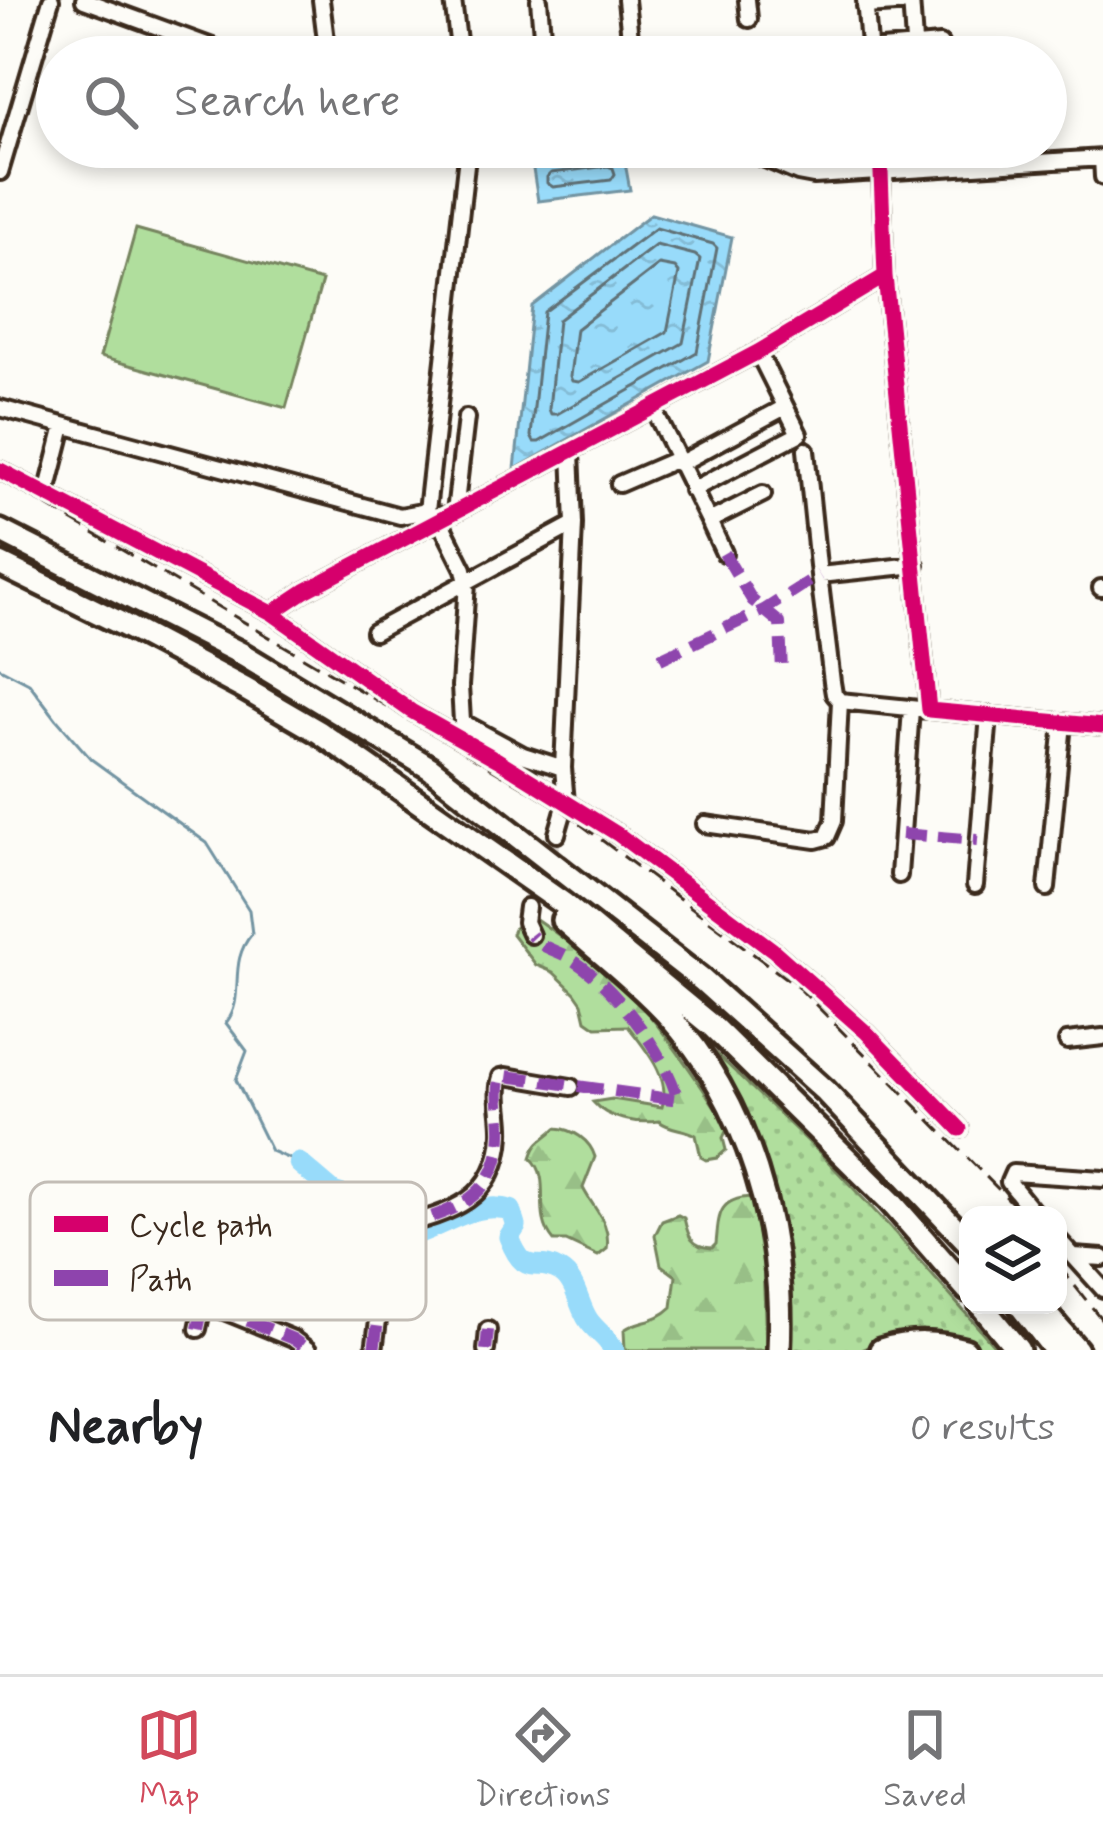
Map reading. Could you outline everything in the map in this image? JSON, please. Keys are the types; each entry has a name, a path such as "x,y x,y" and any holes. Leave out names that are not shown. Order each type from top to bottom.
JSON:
{"highway":[{"path":"0,531 240,653 430,768 702,980 825,1091 959,1230"},
{"path":"0,565 122,623 319,732 564,904 713,1027 890,1201 959,1280"},
{"path":"480,846 664,1010 712,1073 730,1105 762,1189 777,1274 779,1350"},
{"path":"988,1314 1018,1350"},
{"path":"1027,1314 1055,1350"},
{"path":"1046,1314 1077,1350"},
{"path":"881,1350 918,1342 965,1350"}],"street":[{"path":"40,36 51,0"},
{"path":"83,0 182,36"},
{"path":"321,0 325,36"},
{"path":"453,0 457,36"},
{"path":"538,0 542,36"},
{"path":"626,0 630,36"},
{"path":"747,0 749,19"},
{"path":"868,36 865,3 911,1 913,36"},
{"path":"0,172 36,51"},
{"path":"1067,160 1102,158 1103,177"},
{"path":"466,168 441,514 467,583 461,722 523,754 563,768"},
{"path":"788,168 814,176 955,168"},
{"path":"882,168 884,276 929,710"},
{"path":"272,613 441,514 572,452 758,352 884,276"},
{"path":"692,490 800,434 758,352"},
{"path":"619,484 678,462 785,407"},
{"path":"0,408 400,516 441,514"},
{"path":"653,408 724,553"},
{"path":"441,514 466,418"},
{"path":"46,493 64,425"},
{"path":"806,450 834,694 840,701 1103,725"},
{"path":"557,834 566,803 572,452"},
{"path":"0,470 272,613 392,698 619,835 773,950 867,1034 960,1129"},
{"path":"709,521 763,494"},
{"path":"374,632 574,524"},
{"path":"819,575 916,565"},
{"path":"705,824 816,840 827,837 834,821 840,701"},
{"path":"899,875 911,709"},
{"path":"975,885 988,715"},
{"path":"1047,888 1063,723"},
{"path":"527,907 531,935"},
{"path":"1067,1041 1103,1037"},
{"path":"426,1219 445,1214 473,1196 492,1173 501,1140 498,1087 502,1077 571,1087"},
{"path":"1029,1206 1009,1182 1012,1173 1103,1180"},
{"path":"1067,1249 1103,1289"},
{"path":"1074,1256 1103,1258"},
{"path":"198,1329 200,1320"},
{"path":"247,1320 308,1350"},
{"path":"374,1350 379,1320"},
{"path":"486,1350 488,1330"}],"green space":[{"path":"136,229 322,281 286,408 100,357"},
{"path":"536,919 616,980 662,1032 728,1127 723,1138 726,1150 717,1158 701,1157 696,1135 659,1121 623,1119 593,1102 612,1099 662,1107 663,1085 655,1064 628,1026 596,1027 586,1020 575,993 553,972 536,965 512,934 515,927"},
{"path":"701,1039 820,1153 959,1306 959,1314 966,1314 998,1350 937,1334 888,1337 861,1350 786,1350 785,1261"},
{"path":"556,1128 580,1136 595,1157 583,1188 606,1231 607,1249 598,1256 566,1241 554,1241 547,1231 541,1176 531,1158 538,1143"},
{"path":"751,1197 763,1258 766,1350 625,1350 624,1330 672,1307 676,1276 661,1265 655,1235 662,1221 678,1215 684,1218 692,1239 712,1248 726,1205"}],"water":[{"path":"533,168 626,168 630,190 538,201"},
{"path":"651,214 732,237 708,361 515,469 532,306"}],"waterway":[{"path":"0,668 29,683 91,759 207,843 249,910 252,934 240,957 235,1002 226,1023 247,1051 236,1080 271,1151 299,1163"},
{"path":"299,1163 321,1182"},
{"path":"426,1230 485,1208 511,1210 516,1226 509,1237 521,1259 566,1275 589,1321 614,1350"}],"tunnel":[{"path":"527,907 557,834"}],"railway":[{"path":"0,478 559,808 800,989 1015,1206"},
{"path":"1067,1276 1103,1321"}],"marked path":[{"path":"724,553 752,600 780,623 782,672"},
{"path":"660,659 764,610 819,575"},
{"path":"902,834 978,840"},
{"path":"426,1219 468,1200 491,1174 501,1134 501,1077 678,1100 662,1061 620,1002 587,971 531,935"},
{"path":"198,1329 200,1320"},
{"path":"246,1320 308,1350"},
{"path":"374,1350 378,1320"},
{"path":"486,1350 488,1330"}],"cycle path":[{"path":"881,168 885,276 929,710 1103,726"},
{"path":"0,470 272,613 305,591 758,352 885,276"},
{"path":"272,613 411,711 619,835 773,950 867,1033 960,1129"}]}
